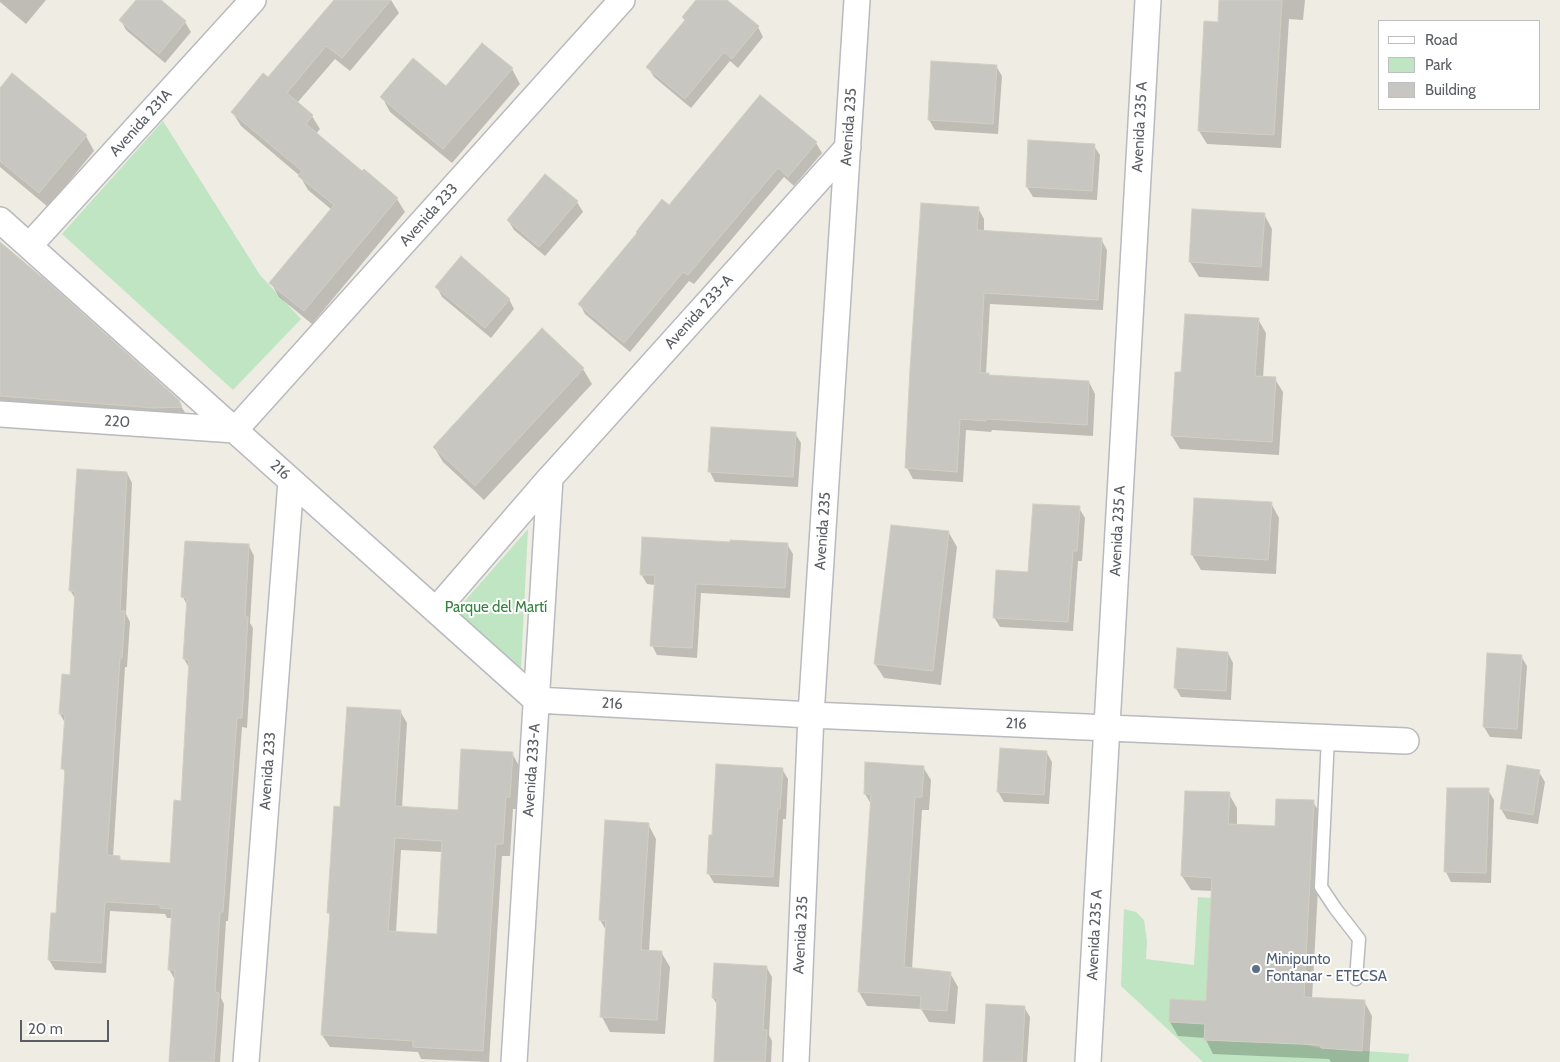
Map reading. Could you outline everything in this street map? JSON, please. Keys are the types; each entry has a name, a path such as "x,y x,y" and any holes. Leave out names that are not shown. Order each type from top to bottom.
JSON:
{"street":[{"name":"Avenida 231A","path":"29,246 253,0"},
{"name":"Avenida 233","path":"235,430 622,0"},
{"name":"Avenida 235","path":"796,1062 811,715 857,0"},
{"name":"Avenida 235 A","path":"1088,1062 1148,0"},
{"name":"Avenida 233-A","path":"436,610 550,478 848,147"},
{"name":"216","path":"0,220 536,700 811,715 1406,741"},
{"name":"220","path":"0,414 235,430"},
{"name":"Avenida 233-A","path":"514,1062 550,478"},
{"name":"Avenida 233","path":"246,1062 291,481"}],"lane":[{"path":"1328,737 1321,887 1358,938 1356,979"}],"green space":[{"path":"163,121 260,275 301,319 233,390 62,234"},
{"name":"Parque del Martí","path":"528,529 521,668 456,611"},
{"path":"1198,897 1211,898 1204,1040 1302,1044 1321,1048 1409,1054 1408,1062 1203,1062 1121,986 1124,909 1136,912 1144,920 1147,941 1146,959 1194,965"}],"building":[{"path":"136,0 161,0 186,21 159,54 119,20"},
{"path":"334,0 391,0 342,58 326,46 287,93 313,115 306,124 362,171 364,169 398,198 304,311 269,283 334,205 298,176 302,171 231,112 263,73 268,77"},
{"path":"696,0 727,0 759,26 732,59 724,52 685,99 646,67 685,20 682,17"},
{"path":"1219,0 1282,0 1274,135 1198,131 1204,21 1218,22"},
{"path":"482,43 513,68 443,149 380,97 413,58 446,86"},
{"path":"931,61 997,65 993,124 928,120"},
{"path":"12,73 87,135 39,193 0,161 0,88"},
{"path":"760,95 817,142 788,177 778,168 688,275 683,272 624,343 578,304 637,233 662,199 669,205"},
{"path":"1028,140 1095,144 1092,191 1026,187"},
{"path":"545,174 578,201 539,247 507,220"},
{"path":"921,203 979,207 977,230 1102,238 1098,300 984,293 980,373 1089,381 1087,425 960,419 957,472 905,468"},
{"path":"1192,209 1265,213 1261,267 1189,262"},
{"path":"0,242 49,283 179,400 182,407 155,408 0,396"},
{"path":"461,256 510,299 485,328 435,287"},
{"path":"1185,314 1259,318 1255,376 1276,377 1272,442 1171,436 1175,372 1181,372"},
{"path":"542,328 584,368 475,486 433,447"},
{"path":"711,427 796,432 793,477 708,472"},
{"path":"77,469 127,472 120,611 125,611 122,658 120,658 107,855 120,856 120,860 170,863 174,800 181,801 189,660 183,659 187,598 181,597 185,541 249,544 245,617 248,617 242,718 237,718 223,912 220,912 215,992 219,993 214,1062 169,1062 175,970 168,970 172,909 160,908 160,905 105,902 101,963 48,960 51,913 56,913 65,769 61,769 65,714 59,714 62,674 70,675 75,591 69,591"},
{"path":"1194,498 1272,502 1268,560 1191,555"},
{"path":"1033,504 1080,506 1077,551 1073,551 1068,622 993,618 996,570 1028,572"},
{"path":"891,525 949,531 933,671 874,664"},
{"path":"642,537 788,543 785,588 696,584 692,648 650,646 655,575 640,575"},
{"path":"1177,648 1228,652 1226,691 1174,688"},
{"path":"1487,653 1522,655 1517,729 1483,727"},
{"path":"347,707 401,710 395,806 458,810 461,749 513,752 510,797 506,797 503,844 496,844 483,1051 413,1047 413,1041 321,1035 330,913 327,913 334,806 340,807","holes":["395,838 442,841 437,934 388,931"]},
{"path":"1000,748 1047,751 1044,795 997,792"},
{"path":"865,762 924,766 922,797 915,797 904,967 951,972 947,1011 920,1009 921,996 858,992 871,794 864,794"},
{"path":"716,764 783,768 773,877 707,874 709,835 712,835"},
{"path":"1507,765 1540,770 1533,815 1500,809"},
{"path":"1447,788 1489,788 1486,873 1444,872"},
{"name":"Minipunto Fontanar - ETECSA","path":"1185,791 1230,792 1228,824 1275,826 1276,799 1314,800 1304,997 1365,1000 1362,1051 1321,1048 1321,1045 1204,1040 1205,1024 1169,1022 1170,999 1206,1001 1212,878 1181,876"},
{"path":"605,820 649,823 641,950 662,951 657,1020 600,1017 606,921 599,920"},
{"path":"714,963 767,966 763,1030 767,1030 765,1062 714,1062 717,998 712,998"},
{"path":"986,1004 1025,1006 1022,1062 983,1062"}],"place":[{"name":"Minipunto Fontanar - ETECSA","path":"1256,969"}]}
